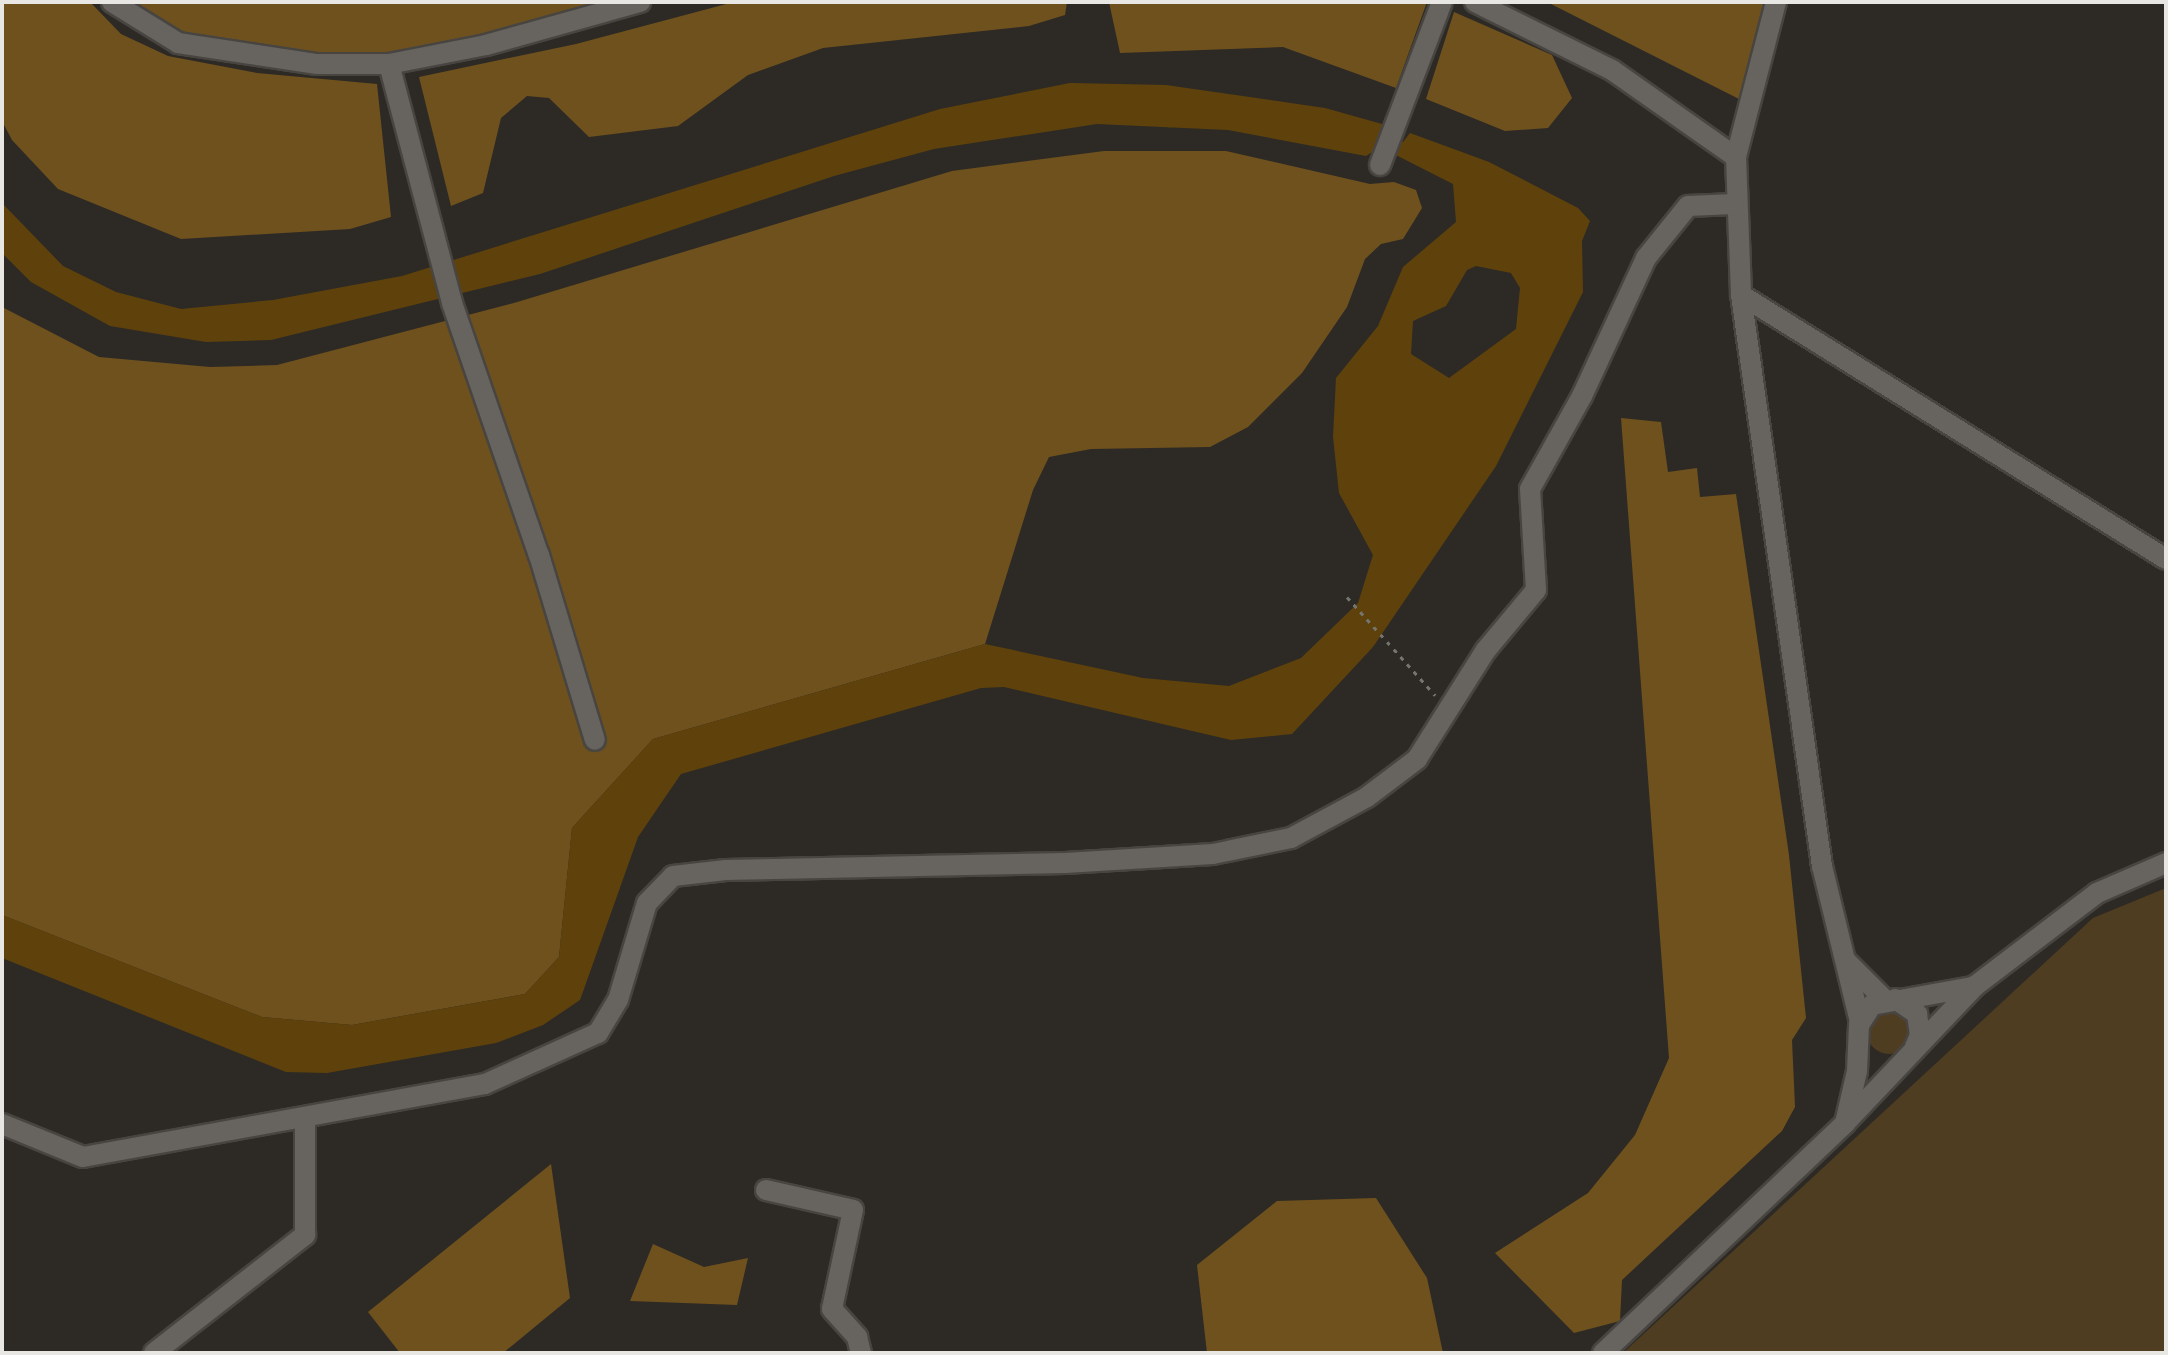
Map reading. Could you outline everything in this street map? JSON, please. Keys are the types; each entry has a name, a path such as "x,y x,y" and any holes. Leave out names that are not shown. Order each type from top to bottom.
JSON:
{"street":[{"path":"112,2 178,43 317,64 389,64 486,45 640,2"},
{"path":"1380,165 1442,2"},
{"path":"1475,2 1612,70 1736,157"},
{"path":"1776,2 1736,157 1734,204 1741,295 1822,866 1860,1022 1859,1047 1845,1123"},
{"path":"389,64 452,303 534,540 595,740"},
{"path":"2,1124 83,1157 305,1120 485,1084 598,1033 618,1000 647,903 673,876 726,870 1065,863 1213,854 1291,838 1367,797 1417,759 1486,650 1536,590 1530,489 1582,396 1646,258 1688,206 1734,204"},
{"path":"1741,295 2166,559"},
{"path":"1603,1353 1845,1123 1899,1062 1975,986 2097,893 2166,863"},
{"path":"1844,959 1890,999 1917,1014 1920,1035 1915,1047"},
{"path":"1860,1022 1872,1005 1890,999 1943,996 1975,986"},
{"path":"1859,1047 1875,1060 1899,1062"},
{"path":"154,1353 305,1235 305,1120"},
{"path":"766,1190 853,1210 832,1309 857,1337 861,1353"}],"path":[{"path":"1347,597 1448,710"}],"shaded area":[{"path":"2,2 90,2 121,34 168,56 257,73 377,84 391,217 350,229 181,239 58,189 12,140 2,121"},
{"path":"112,2 640,2 396,62 178,43"},
{"path":"734,2 1067,2 1065,15 1029,26 823,48 748,75 678,126 589,137 549,98 527,96 501,118 483,193 451,206 419,77 576,44"},
{"path":"1109,2 1427,2 1396,88 1283,47 1120,53"},
{"path":"1547,2 1776,2 1743,101"},
{"path":"1454,12 1552,55 1572,98 1548,128 1505,131 1426,99"},
{"path":"1070,83 1166,85 1325,108 1382,124 1384,138 1403,142 1410,133 1489,162 1578,208 1590,221 1582,241 1583,292 1496,466 1373,647 1292,734 1231,740 1004,687 981,688 681,774 638,837 580,1000 543,1025 496,1043 327,1073 286,1072 2,958 2,915 262,1017 352,1025 525,994 559,957 572,828 653,739 985,644 1143,678 1229,686 1301,658 1358,603 1373,555 1339,493 1333,437 1336,378 1378,326 1403,267 1456,222 1453,184 1380,147 1366,156 1228,130 1097,124 934,149 834,176 540,274 271,340 206,342 110,326 31,282 2,253 2,203 63,266 116,292 181,309 273,300 402,276 940,109","holes":["1476,266 1511,273 1520,288 1516,329 1449,378 1411,354 1413,321 1446,306 1467,270"]},
{"path":"1104,151 1226,151 1370,184 1394,182 1416,190 1422,208 1403,239 1381,244 1365,259 1347,307 1302,373 1248,427 1210,447 1091,449 1049,457 1033,490 985,644 653,739 572,828 559,957 525,994 352,1025 262,1017 2,915 2,307 99,357 210,367 277,365 514,303 952,171"},
{"path":"1621,418 1661,422 1668,472 1697,468 1700,497 1736,494 1789,855 1806,1018 1792,1040 1795,1107 1782,1131 1622,1280 1620,1321 1574,1333 1495,1253 1588,1193 1635,1135 1669,1058"},
{"path":"2166,888 2166,1353 1623,1353 2093,918"},
{"path":"1889,1010 1905,1016 1911,1032 1905,1048 1889,1054 1873,1048 1867,1032 1873,1016"},
{"path":"551,1164 570,1298 503,1353 400,1353 368,1312"},
{"path":"1376,1198 1427,1278 1443,1353 1207,1353 1197,1265 1277,1201"},
{"path":"653,1244 704,1267 748,1258 737,1305 630,1301"}]}
